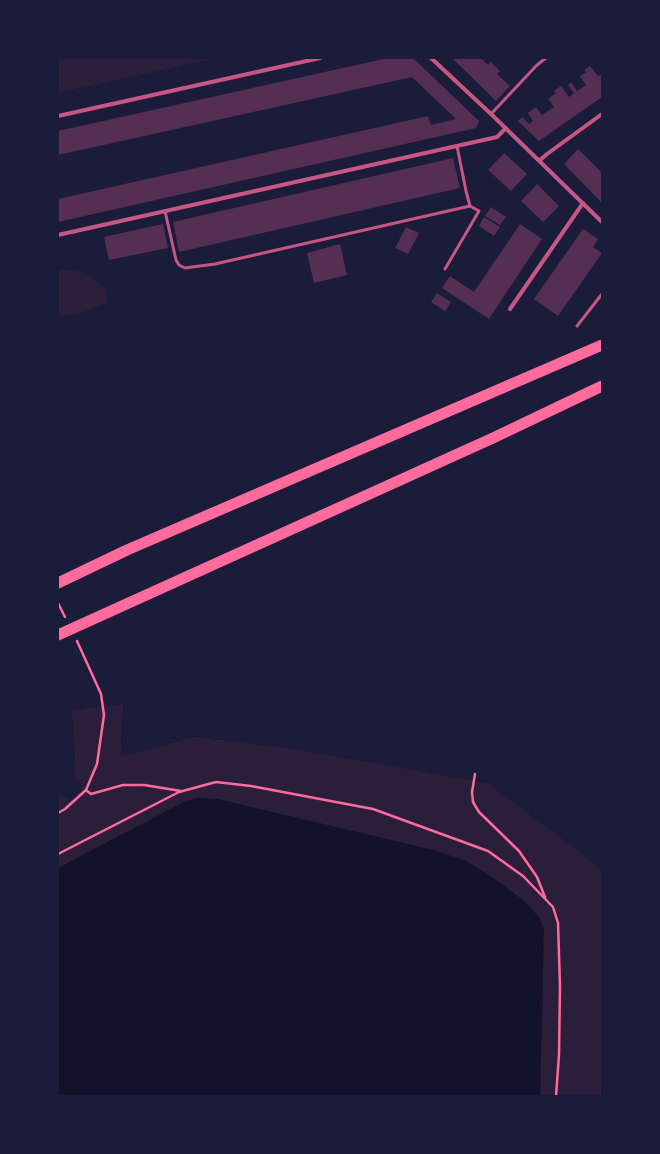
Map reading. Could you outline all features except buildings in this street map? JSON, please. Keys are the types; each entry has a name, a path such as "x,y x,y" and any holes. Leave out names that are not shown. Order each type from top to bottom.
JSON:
{"highway":[{"path":"58,583 134,547 602,346"},
{"path":"58,635 478,445 602,386"}],"street":[{"path":"58,116 320,58"},
{"path":"431,58 506,128 602,222"},
{"path":"539,161 601,116"},
{"path":"58,235 496,137 506,128"},
{"path":"510,309 583,203"}],"lane":[{"path":"491,114 537,65 546,58"},
{"path":"457,146 470,206"},
{"path":"165,211 176,260 179,265 185,268 215,264 470,206 479,211 445,269"},
{"path":"577,326 602,294"}],"path":[{"path":"58,813 65,809 86,790 97,764 104,715 101,694 86,660"},
{"path":"475,774 472,802 479,812 519,851 537,877 546,899"},
{"path":"58,854 179,792 216,782 251,786 373,809 488,851 523,876 546,899 553,907 558,923 560,986 559,1055 556,1096"},
{"path":"86,790 91,794 123,786 144,785 183,791"}],"shaded area":[{"path":"58,58 216,58 58,93"},
{"path":"58,269 85,272 106,289 107,303 75,315 58,315"},
{"path":"123,704 120,757 195,737 294,749 487,783 580,852 602,871 602,1096 540,1096 544,928 524,901 495,879 466,861 433,850 217,799 196,798 182,803 58,868 58,793 70,800 83,788 74,775 75,759 72,710"},
{"path":"196,798 217,799 433,850 466,861 495,879 524,901 539,917 544,928 540,1096 58,1096 58,868 182,803"}]}
